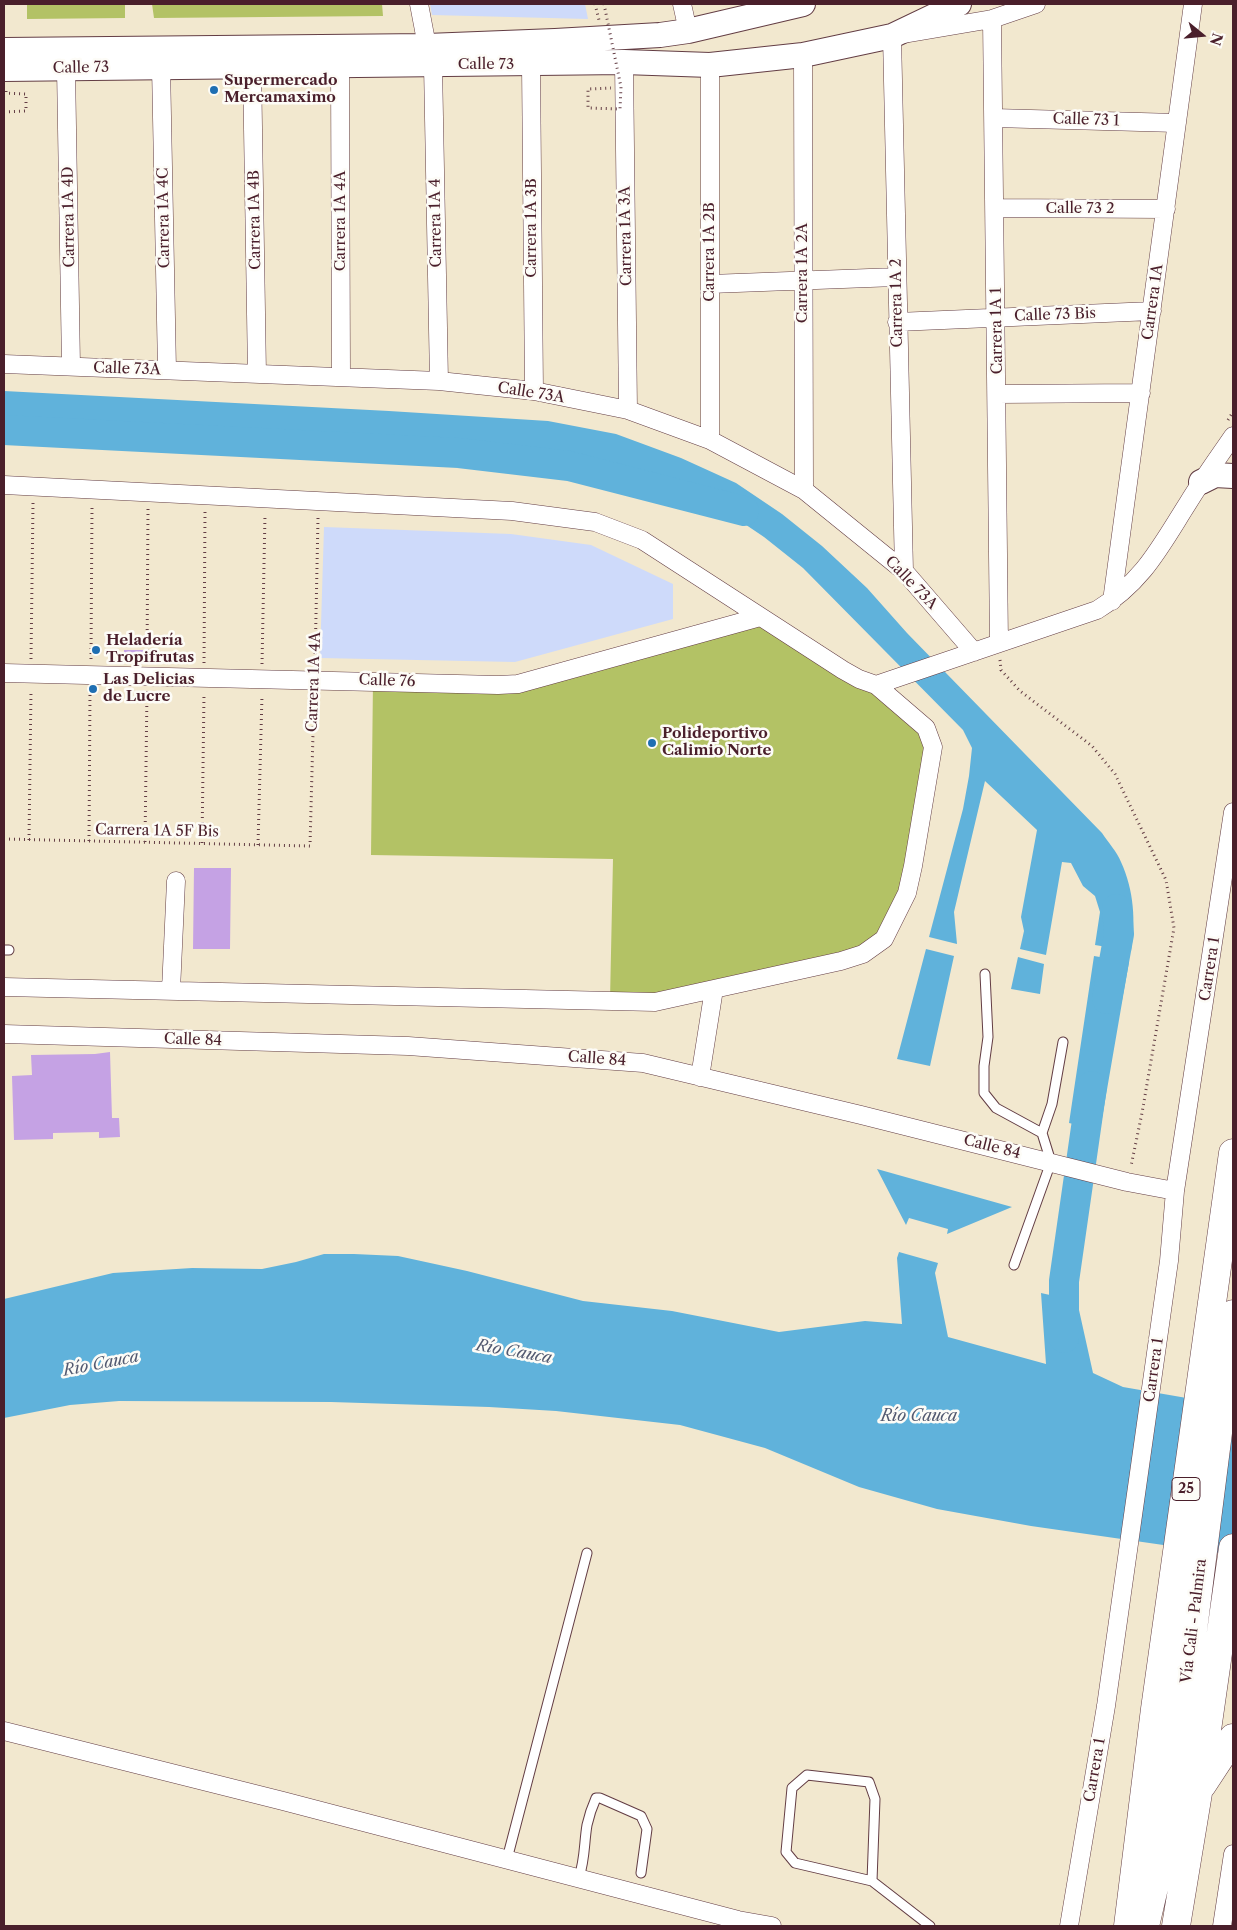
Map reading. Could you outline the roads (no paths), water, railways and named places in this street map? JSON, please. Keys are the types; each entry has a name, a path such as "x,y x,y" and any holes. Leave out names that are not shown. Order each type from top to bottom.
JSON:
{"highway":[{"name":"25","path":"1128,1926 1155,1709 1233,1153"},
{"name":"Vía Cali - Palmira","path":"1146,1926 1163,1849 1183,1709 1233,1314"},
{"name":"Vía Cali - Palmira","path":"1176,1926 1198,1793 1233,1548"},
{"path":"1198,1793 1233,1738"}],"main road":[{"name":"Calle 73","path":"4,69 340,65 564,41 660,35 688,31 804,4"},
{"name":"Calle 73","path":"4,50 430,55 531,65 624,62 710,65 803,55 892,36 959,4"},
{"path":"1201,482 1215,475 1233,476"}],"street":[{"name":"Carrera 1A 4","path":"419,4 430,55 439,381"},
{"path":"682,4 688,31"},
{"path":"892,36 992,19 1036,4"},
{"name":"Carrera 1A","path":"1112,601 1193,4"},
{"name":"Carrera 1A 1","path":"992,19 999,643"},
{"name":"Carrera 1A 2","path":"892,36 904,570"},
{"name":"Carrera 1A 2A","path":"803,55 804,490"},
{"name":"Carrera 1A 3A","path":"624,62 628,410"},
{"name":"Carrera 1A 4A","path":"340,65 341,377"},
{"name":"Carrera 1A 3B","path":"531,65 534,391"},
{"name":"Carrera 1A 2B","path":"710,65 710,440"},
{"name":"Carrera 1A 4C","path":"161,66 167,370"},
{"name":"Carrera 1A 4B","path":"252,66 257,374"},
{"name":"Carrera 1A 4D","path":"66,68 71,366"},
{"name":"Calle 73 1","path":"994,118 1177,123"},
{"name":"Calle 73 2","path":"995,208 1166,209"},
{"path":"710,284 896,276"},
{"name":"Calle 73 Bis","path":"897,322 1152,312"},
{"name":"Calle 73A","path":"4,364 439,381 534,391 628,410 710,440 804,490 904,570 974,652"},
{"path":"997,394 1141,393"},
{"path":"876,685 1097,610 1112,601 1141,575 1233,436"},
{"path":"4,485 512,511 595,522 642,540 843,670 859,679 876,685 926,728 933,747 914,866 907,894 884,939 863,954 841,962 656,1002 4,987"},
{"name":"Calle 76","path":"4,673 518,684 760,617"},
{"name":"Carrera 1","path":"1069,1926 1106,1706 1169,1260 1175,1191 1233,812"},
{"path":"171,990 176,881"},
{"path":"700,1076 714,989"},
{"name":"Calle 84","path":"4,1034 408,1046 643,1062 1127,1182 1175,1191"},
{"path":"4,1731 283,1800 738,1920 772,1926"},
{"path":"1222,1926 1233,1854"},
{"path":"1118,1926 1131,1898"}],"lane":[{"path":"984,974 988,1037 984,1066 984,1093 996,1108 1042,1133"},
{"path":"1014,1266 1051,1162 1042,1133 1052,1104 1063,1042"},
{"path":"507,1859 587,1554"},
{"path":"872,1881 875,1799 869,1782 807,1775 792,1788 786,1852 795,1863 872,1881 930,1926"},
{"path":"579,1877 583,1866 587,1825 596,1798 642,1816 647,1829 640,1874"}],"water":[{"path":"4,391 548,421 616,434 681,458 736,483 782,514 822,546 867,588 907,633 1102,833 1119,858 1129,884 1133,906 1131,951 1095,945 1100,912 1095,896 1083,886 1071,863 1062,862 1046,955 1020,949 1024,931 1021,917 1037,830 985,781 954,912 957,944 929,937 963,809 972,748 963,730 803,568 764,537 721,508 670,485 608,462 544,450 4,421"},
{"path":"926,949 954,956 930,1066 897,1059"},
{"path":"1094,956 1129,962 1100,1130 1069,1123"},
{"path":"1018,957 1044,964 1040,994 1011,989"},
{"path":"877,1169 1012,1207 947,1234 948,1229 909,1218 906,1225"},
{"name":"Río Cauca","path":"899,1252 938,1263 935,1273 948,1337 1046,1364 1041,1293 1077,1301 1093,1373 1123,1387 1233,1406 1233,1555 1031,1526 937,1509 859,1487 765,1448 680,1425 556,1411 331,1402 119,1401 70,1405 4,1418 4,1299 113,1273 192,1268 262,1269 324,1254 398,1256 467,1271 583,1301 672,1311 779,1332 865,1321 902,1324 897,1258"}],"waterway":[{"path":"4,430 459,453 569,466 744,511"},
{"path":"1107,999 1119,934 1117,909"},
{"path":"1064,1338 1064,1281 1092,1086"}],"place":[{"name":"Supermercado Mercamaximo","path":"214,90"},
{"name":"Heladería Tropifrutas","path":"96,650"},
{"name":"Las Delicias de Lucre","path":"93,689"},
{"name":"Polideportivo Calimio Norte","path":"652,743"}]}
